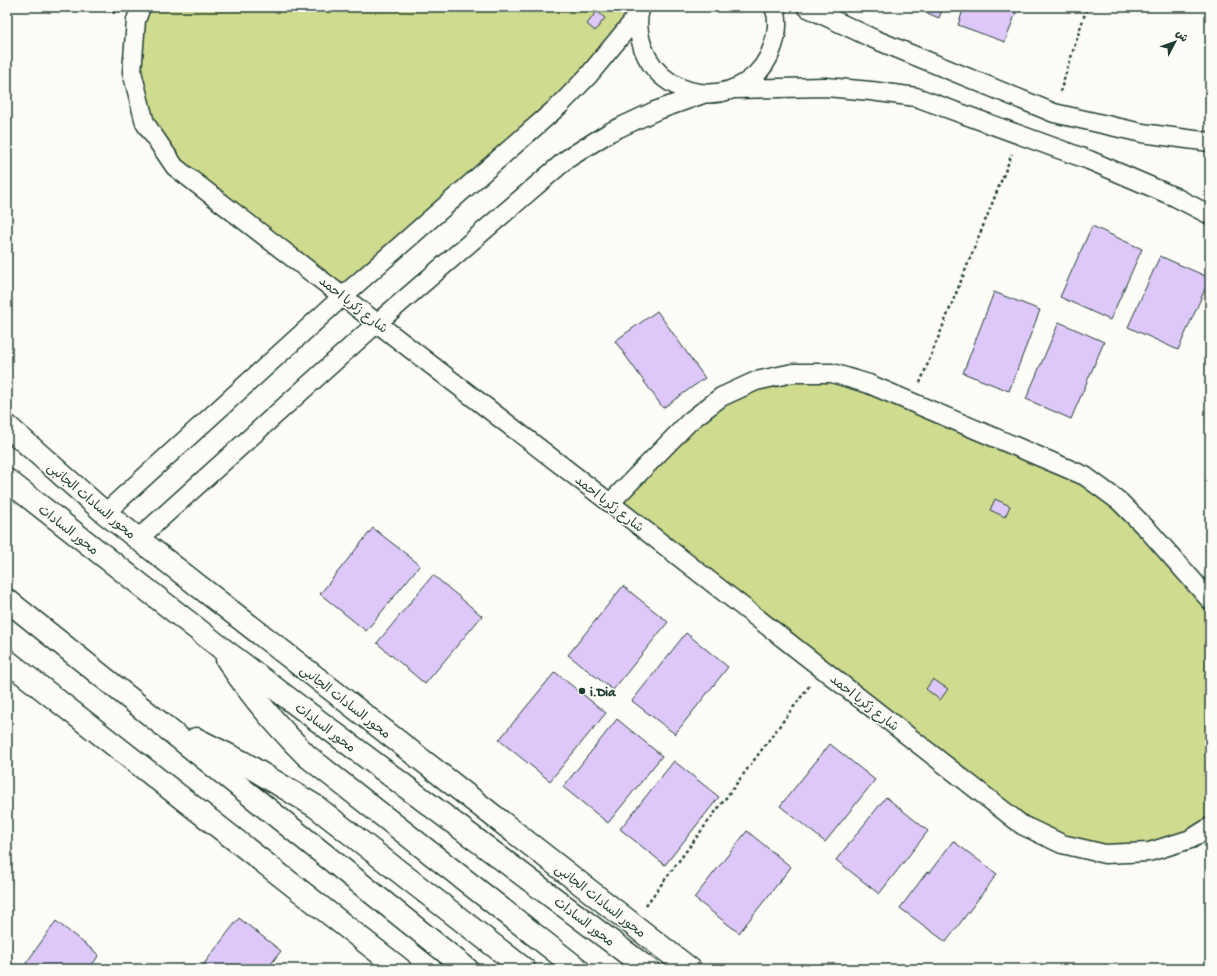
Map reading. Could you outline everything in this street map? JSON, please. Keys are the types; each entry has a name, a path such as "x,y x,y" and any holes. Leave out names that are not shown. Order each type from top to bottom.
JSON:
{"main road":[{"name":"محور السادات الجانبى","path":"7,426 105,513 690,969"},
{"name":"محور السادات","path":"7,480 220,647 648,969"},
{"path":"7,600 165,725 467,969"},
{"path":"220,647 260,706 307,756 578,969"},
{"path":"7,661 400,969"},
{"path":"165,725 242,762 315,806 524,969"}],"street":[{"name":"شارع زكريا احمد","path":"141,7 136,20 132,72 145,123 175,167 610,503 1022,825 1062,844 1105,854 1149,852 1191,839 1210,828"},
{"path":"735,89 756,75 770,56 777,33 774,7"},
{"path":"806,7 874,39 1054,113 1142,133 1210,142"},
{"path":"105,513 343,296 561,104 588,76 640,10"},
{"path":"640,10 639,37 647,59 661,77 681,89 703,94"},
{"path":"138,539 377,322 567,159 610,132 655,111 703,94 720,93 735,89 826,87 916,97 1133,178 1210,215"},
{"path":"610,503 690,421 721,397 756,381 793,373 832,373 869,384 1084,476 1119,501 1149,531 1210,600"}],"path":[{"path":"1054,113 1087,7"},
{"path":"913,402 1019,135"},
{"path":"632,924 822,668"}],"green space":[{"path":"141,7 641,7 614,45 343,296 175,167 145,123 136,20"},
{"path":"832,373 1085,476 1210,600 1210,827 1149,852 1062,844 611,503 721,397"}],"building":[{"path":"913,7 943,7 939,18"},
{"path":"964,7 1018,7 1005,42 958,25"},
{"path":"597,11 605,18 595,31 587,24"},
{"path":"1092,226 1142,249 1110,320 1060,297"},
{"path":"1160,256 1210,278 1178,350 1128,327"},
{"path":"994,292 1040,310 1009,391 963,373"},
{"path":"657,311 705,378 663,408 615,341"},
{"path":"1059,322 1104,342 1071,419 1026,399"},
{"path":"995,499 1010,506 1005,517 990,510"},
{"path":"373,528 420,565 366,631 320,594"},
{"path":"433,575 482,616 425,684 377,643"},
{"path":"623,586 668,622 613,690 568,655"},
{"path":"686,633 728,667 675,734 632,701"},
{"path":"555,672 606,713 550,781 499,740"},
{"path":"933,679 948,689 940,700 926,689"},
{"path":"617,719 662,756 608,823 563,787"},
{"path":"830,744 875,780 825,842 780,806"},
{"path":"674,761 719,797 665,865 620,829"},
{"path":"886,797 928,831 879,894 836,860"},
{"path":"747,831 791,867 739,933 694,898"},
{"path":"953,841 997,874 946,942 900,908"},
{"path":"239,918 281,951 267,969 200,969"},
{"path":"56,921 99,955 89,969 22,969"}],"place":[{"name":"i.Dia","path":"582,691"}]}
